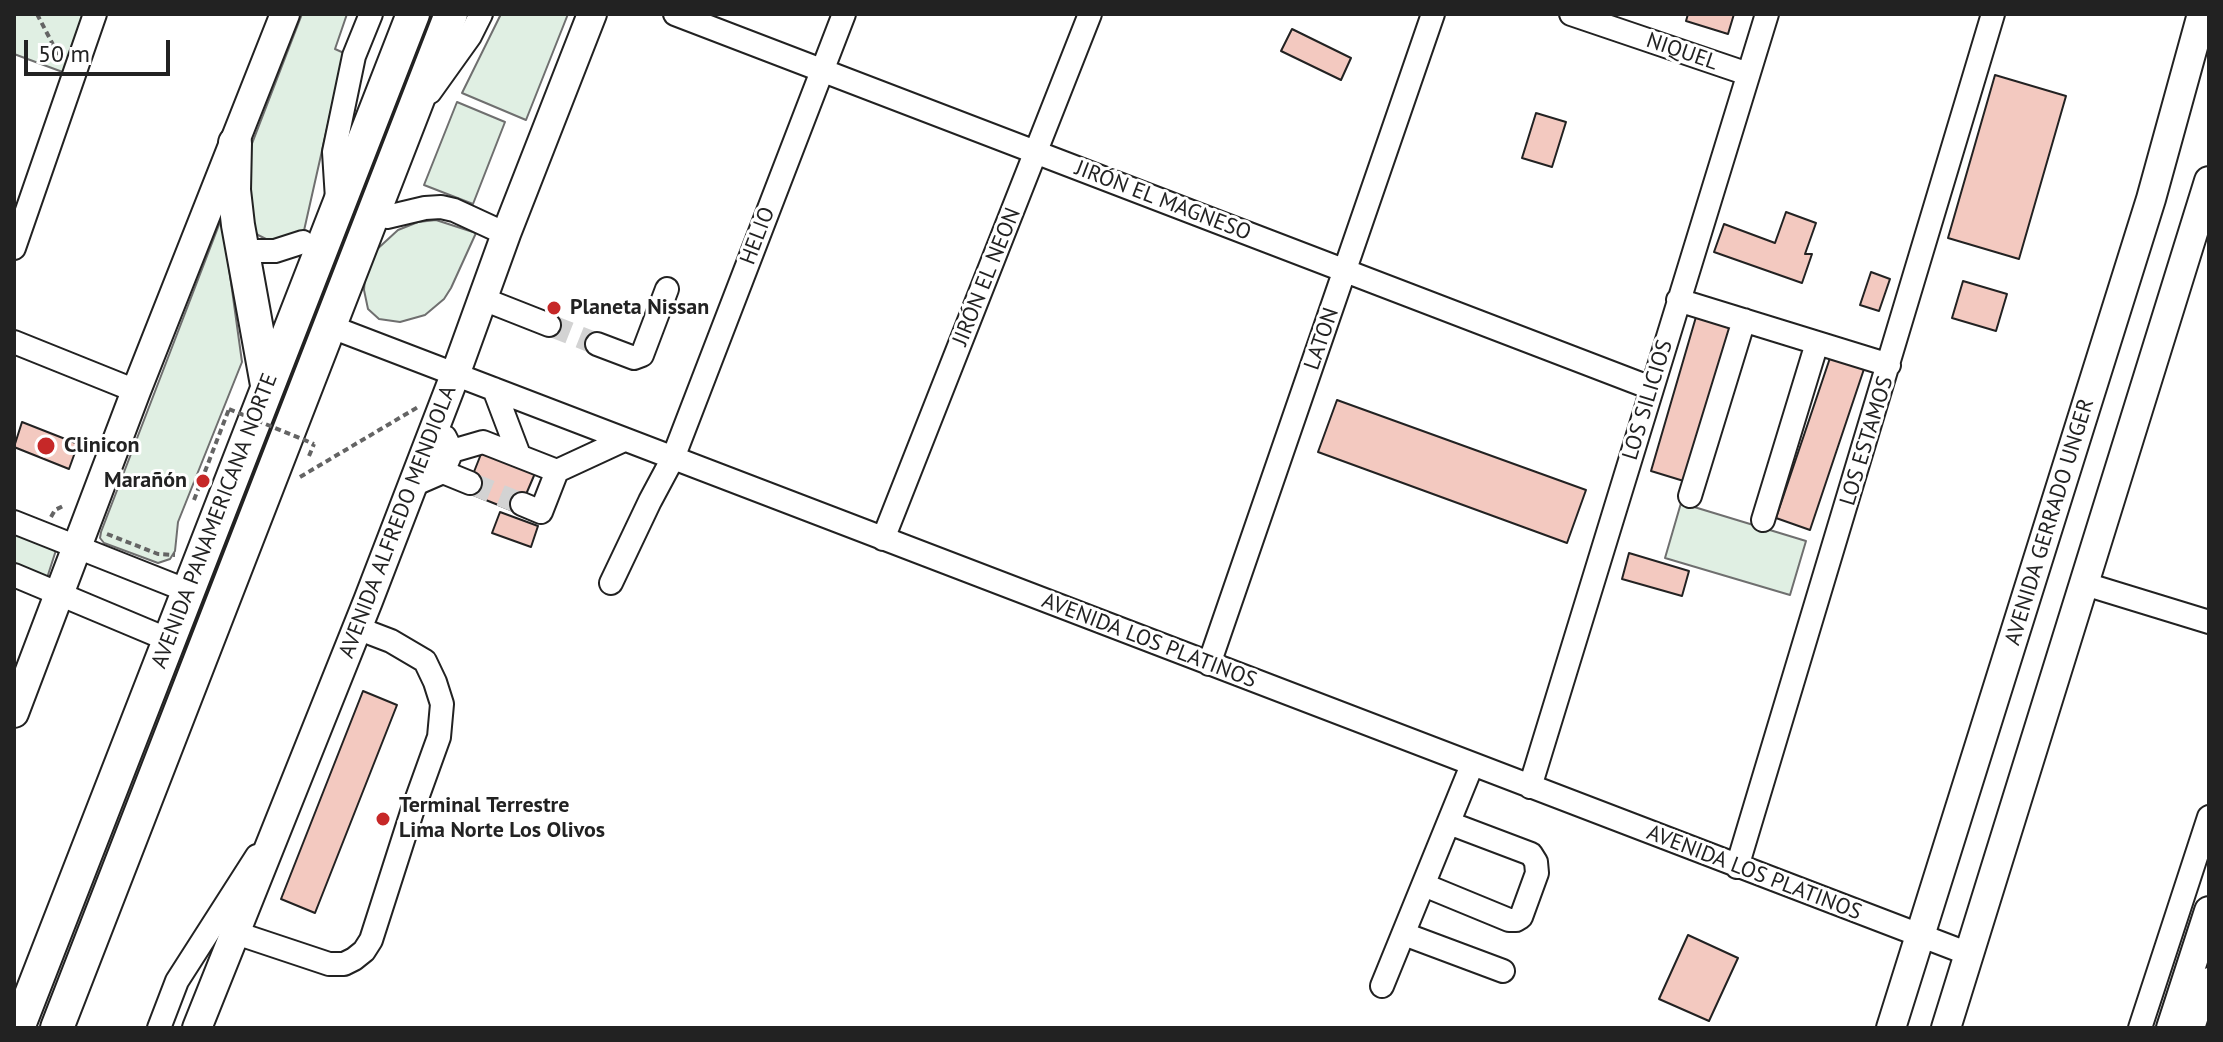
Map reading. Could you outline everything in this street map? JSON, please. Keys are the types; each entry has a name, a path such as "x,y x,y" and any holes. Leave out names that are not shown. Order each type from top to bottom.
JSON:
{"highway":[{"name":"AVENIDA PANAMERICANA NORTE","path":"18,1028 413,14"},
{"name":"AVENIDA PANAMERICANA NORTE","path":"57,1028 451,14"},
{"path":"235,143 234,190 267,387"}],"main road":[{"path":"14,713 136,391 285,14"},
{"name":"AVENIDA ALFREDO MENDIOLA","path":"197,1028 413,485 429,414 455,375 592,14"},
{"name":"AVENIDA GERRADO UNGER","path":"1891,1028 2151,199 2202,14"},
{"path":"1946,1028 2209,181"},
{"path":"2171,1028 2209,911"}],"street":[{"path":"14,248 95,14"},
{"path":"337,207 334,152 354,56 371,14"},
{"path":"409,123 470,36 481,14"},
{"name":"JIRÓN EL MAGNESO","path":"675,14 1651,388"},
{"name":"HELIO","path":"611,583 673,458 844,14"},
{"name":"JIRÓN EL NEON","path":"883,539 1090,14"},
{"name":"LATON","path":"1209,664 1433,14"},
{"name":"NIQUEL","path":"1571,14 1748,74"},
{"name":"LOS SILICIOS","path":"1530,787 1767,14"},
{"name":"LOS ESTAMOS","path":"1737,867 1993,14"},
{"path":"387,217 441,207 506,234"},
{"path":"244,251 275,251 303,242"},
{"path":"597,344 634,358 642,355 667,289"},
{"path":"483,299 549,325"},
{"path":"1678,300 1889,365"},
{"path":"1690,496 1744,320"},
{"name":"AVENIDA LOS PLATINOS","path":"329,326 1969,954"},
{"path":"14,342 136,391"},
{"path":"1763,520 1817,343"},
{"path":"494,389 519,455"},
{"path":"429,414 452,451"},
{"path":"522,504 541,512 557,471 624,440"},
{"path":"452,451 483,442 557,471"},
{"path":"413,485 443,472 452,451"},
{"path":"443,472 470,483"},
{"path":"14,522 188,591"},
{"path":"14,575 169,640"},
{"path":"2085,584 2209,622"},
{"path":"236,933 329,964 344,964 354,959 371,940 439,737 442,704 425,661 391,641 357,628"},
{"path":"1382,986 1472,765"},
{"path":"159,1028 177,981 283,815"},
{"path":"2140,1028 2209,817"},
{"path":"1424,885 1509,920 1521,917 1537,873 1531,854 1449,823"},
{"path":"1404,934 1503,971"},
{"path":"2193,1028 2209,979"}],"path":[{"path":"37,14 72,80"},
{"path":"217,439 229,409 314,444"},
{"path":"300,477 429,414"},
{"path":"51,517 55,510 63,506"},
{"path":"103,532 158,554 176,556"}],"green space":[{"path":"14,14 90,14 68,74 14,54"},
{"path":"302,14 347,14 335,49 344,53 303,235 272,242 258,235 249,223 248,154"},
{"path":"501,14 568,14 526,120 462,93"},
{"path":"457,102 505,122 473,204 424,185"},
{"path":"222,217 242,362 178,522 175,551 170,559 158,563 104,543 100,538 101,532"},
{"path":"436,220 476,233 451,288 444,299 425,315 400,322 379,319 368,309 364,290 374,252 398,230 418,222"},
{"path":"1681,503 1806,541 1790,595 1665,558"},
{"path":"14,531 57,547 47,578 14,565"}],"building":[{"path":"1688,14 1734,14 1728,34 1686,21"},
{"path":"1292,29 1351,58 1341,80 1281,51"},
{"path":"1995,75 2066,96 2019,259 1948,238"},
{"path":"1536,113 1566,122 1552,167 1522,158"},
{"path":"1786,212 1816,223 1805,254 1812,254 1802,283 1714,252 1724,224 1775,243"},
{"path":"1871,272 1890,279 1879,311 1860,305"},
{"path":"1963,281 2007,294 1996,331 1952,318"},
{"path":"1698,310 1735,321 1687,482 1651,471"},
{"path":"1832,352 1866,363 1810,530 1776,518"},
{"path":"1337,400 1586,490 1567,543 1318,452"},
{"name":"Clinicon","path":"22,422 78,444 69,469 14,447"},
{"path":"483,449 536,471 518,513 466,492"},
{"path":"500,512 538,526 531,547 492,533"},
{"path":"1629,553 1689,571 1682,596 1622,579"},
{"path":"363,691 397,705 315,913 281,899"},
{"path":"1688,935 1738,958 1709,1021 1659,999"}],"tunnel":[{"path":"549,325 597,344"},
{"path":"470,483 522,504"}],"place":[{"name":"Planeta Nissan","path":"554,308"},
{"name":"Clinicon","path":"46,446"},
{"name":"Marañón","path":"203,481"},
{"name":"Terminal Terrestre Lima Norte Los Olivos","path":"383,819"}]}
